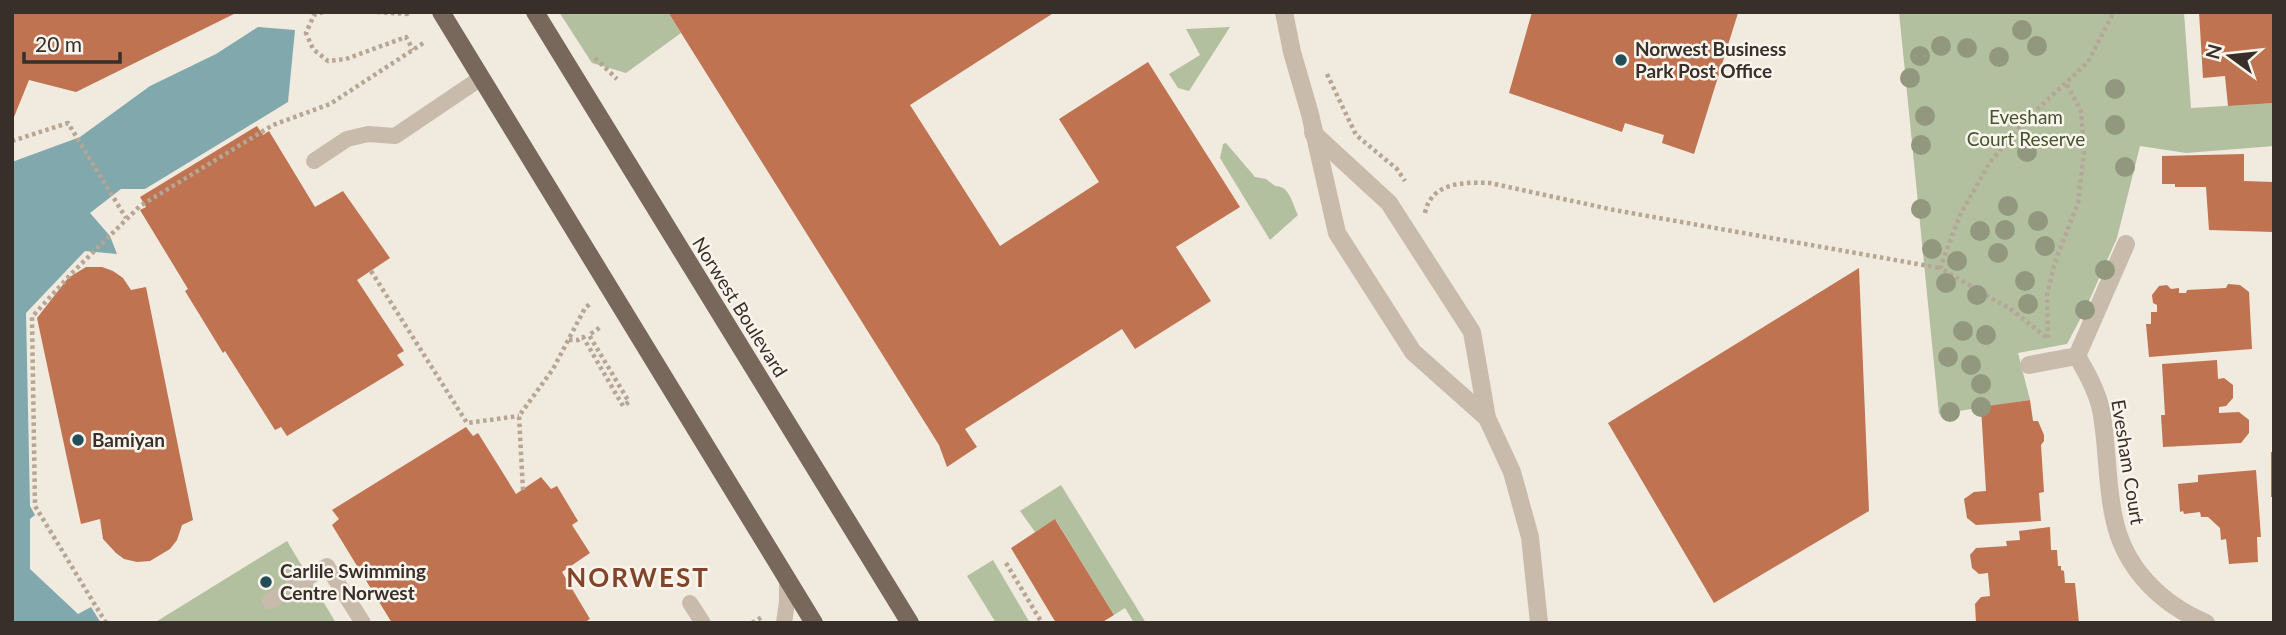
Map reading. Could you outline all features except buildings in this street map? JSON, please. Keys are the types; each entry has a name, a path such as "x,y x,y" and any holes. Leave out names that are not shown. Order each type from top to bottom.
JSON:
{"main road":[{"path":"441,12 814,623"},
{"name":"Norwest Boulevard","path":"535,12 910,623"}],"street":[{"path":"1284,12 1337,233 1413,352 1487,418"},
{"path":"1313,133 1389,203 1472,332 1487,418 1512,472 1531,537 1539,623"},
{"path":"2029,365 2077,356 2126,244"},
{"name":"Evesham Court","path":"2077,356 2091,381 2101,408 2113,517 2122,545 2137,572 2161,597 2184,614 2206,623"}],"lane":[{"path":"314,161 346,139 368,134 395,136 481,78"},
{"path":"270,601 327,566 363,623"},
{"path":"784,623 788,602 787,579"},
{"path":"690,603 703,623"}],"path":[{"path":"323,12 314,15 306,33 313,49 328,61 346,59 406,37 413,50"},
{"path":"377,12 410,12"},
{"path":"1940,268 1960,215 1990,162 2028,118 2088,62 2114,12"},
{"path":"106,623 35,506 32,317 69,275 140,206 273,125 330,104 425,42"},
{"path":"1326,72 1356,135 1397,169 1411,190"},
{"path":"2055,361 2048,338 2047,295 2055,262 2078,203 2084,153 2081,111 2066,83"},
{"path":"12,141 68,123 126,218"},
{"path":"1424,211 1431,197 1444,187 1490,183 1614,210 1940,268 2012,310 2048,338"},
{"path":"1418,201 1429,220"},
{"path":"371,271 467,423 519,416"},
{"path":"523,490 519,416 553,369 585,308"},
{"path":"569,340 583,337 623,406 629,402 589,335 602,326"},
{"path":"1006,563 1042,623"},
{"path":"752,623 762,617"}],"green space":[{"path":"559,12 668,12 681,33 626,73 592,63"},
{"name":"Evesham Court Reserve","path":"1899,12 2184,12 2191,108 2274,103 2274,146 2186,153 2140,146 2117,238 2067,344 2018,353 2030,400 1939,414"},
{"path":"1230,27 1189,91 1178,88 1169,74 1200,55 1186,29"},
{"path":"1226,143 1255,177 1266,179 1284,189 1292,201 1298,215 1270,240 1220,158 1223,144"},
{"path":"1061,485 1146,623 1134,623 1125,608 1114,615 1056,520 1035,532 1020,511"},
{"name":"Carlile Swimming Centre Norwest","path":"287,541 336,623 154,623"},
{"path":"993,560 1030,623 996,623 967,576"}],"water":[{"path":"258,27 295,30 288,102 145,189 121,189 90,213 110,236 117,254 85,251 26,313 30,506 35,515 30,519 30,569 78,614 91,607 101,623 12,623 12,162 80,137 150,86 216,54"}],"place":[{"name":"Norwest Business Park Post Office","path":"1621,60"},
{"name":"Bamiyan","path":"78,440"},
{"name":"Carlile Swimming Centre Norwest","path":"266,582"}],"district":[{"name":"NORWEST","path":"638,578"}]}
